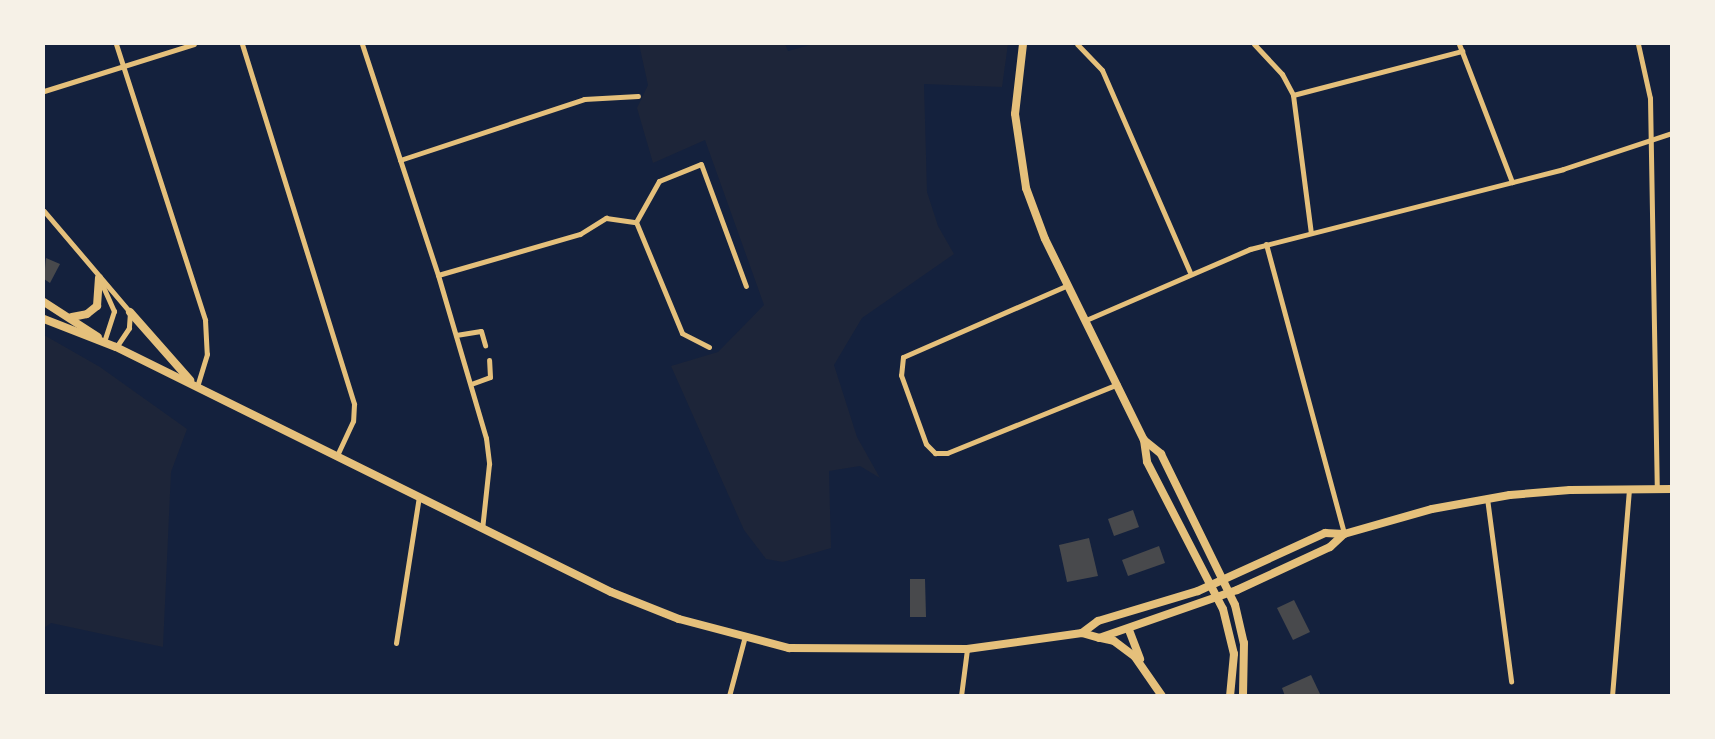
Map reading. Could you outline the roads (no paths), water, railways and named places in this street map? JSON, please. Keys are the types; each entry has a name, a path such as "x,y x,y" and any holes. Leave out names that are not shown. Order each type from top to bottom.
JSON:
{"main road":[{"path":"1023,44 1015,114 1022,171 1038,222 1144,440 1147,462 1219,602 1234,654 1230,696"},
{"path":"72,317 87,314 97,306 99,278"},
{"path":"44,302 72,317 104,341"},
{"path":"130,312 197,387"},
{"path":"44,318 104,341 420,495 482,529 651,609 789,648 967,649 1082,633 1121,646 1141,663"},
{"path":"1144,440 1161,454 1224,579 1234,591 1245,643 1243,696"},
{"path":"1082,633 1098,621 1198,591 1325,533 1344,534 1409,514 1487,498 1563,490 1671,489"},
{"path":"1099,638 1219,602 1234,591 1330,547 1344,534"},
{"path":"1129,630 1141,663 1162,696"}],"street":[{"path":"116,44 203,314 207,354 197,387"},
{"path":"44,91 194,44"},
{"path":"242,44 354,404 353,421 337,455"},
{"path":"362,44 438,274 471,384 489,464 482,529"},
{"path":"1077,44 1102,70 1190,272"},
{"path":"1254,44 1282,74 1293,95 1311,234"},
{"path":"1459,44 1512,182"},
{"path":"1638,44 1648,80 1651,140 1658,489"},
{"path":"1293,95 1462,51"},
{"path":"400,159 584,99 625,94 638,96"},
{"path":"1086,320 1190,272 1266,244 1512,182 1671,133"},
{"path":"636,222 659,181 701,164 746,286"},
{"path":"44,207 45,213 130,312 129,328 116,347"},
{"path":"438,274 580,234 606,218 636,222"},
{"path":"636,222 682,333 709,347"},
{"path":"1266,244 1344,534"},
{"path":"99,278 114,311 104,341"},
{"path":"1068,285 903,357 901,375 926,444 935,453 947,453 1118,384"},
{"path":"456,335 481,331 485,345"},
{"path":"471,384 490,377 489,360"},
{"path":"1612,696 1629,489"},
{"path":"396,643 420,495"},
{"path":"1487,498 1512,681"},
{"path":"729,696 745,636"},
{"path":"961,696 967,649"}]}
